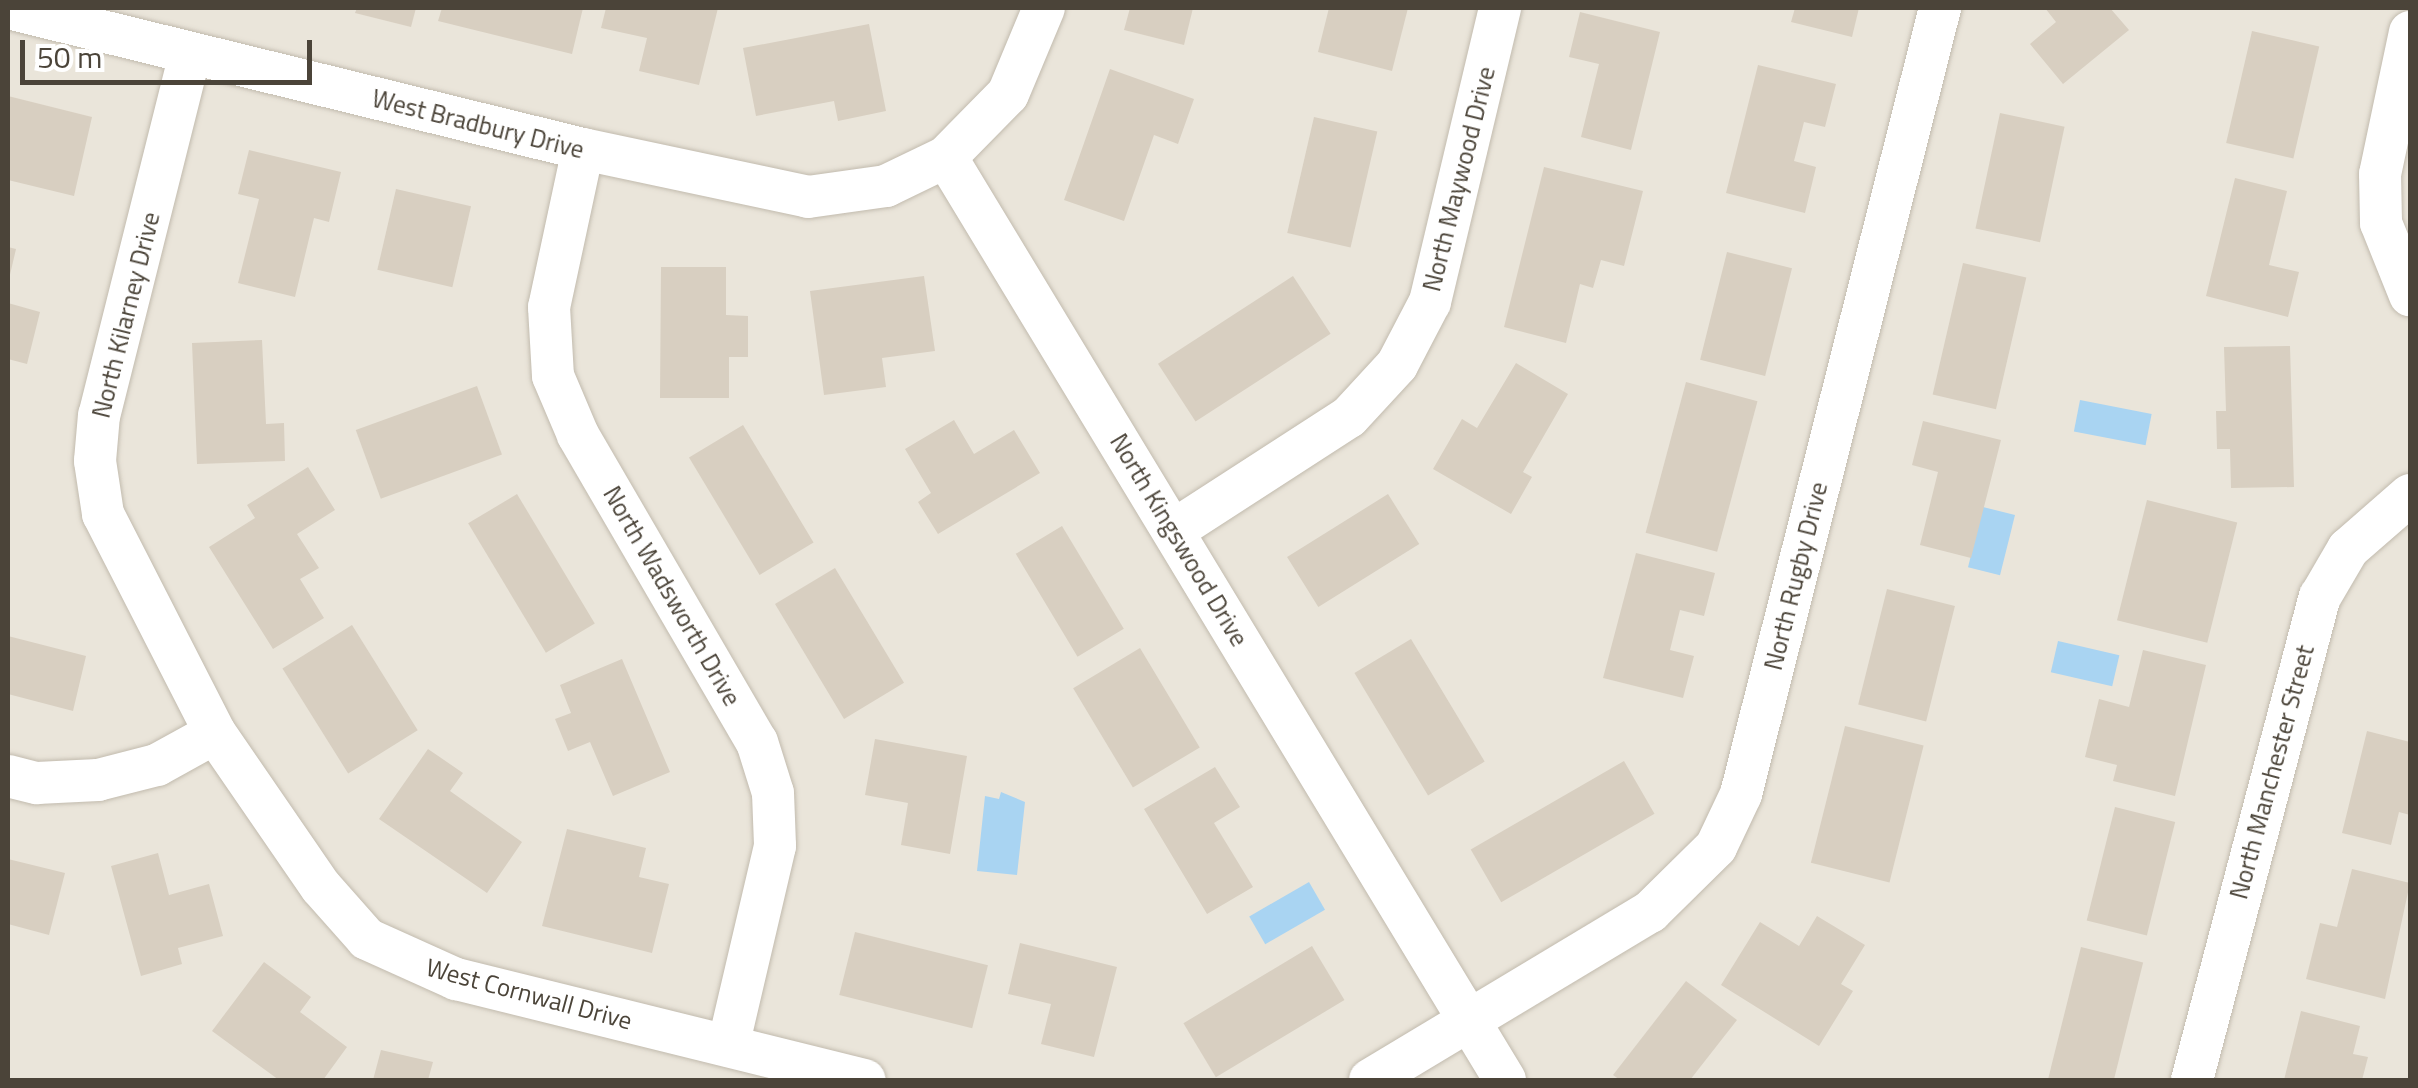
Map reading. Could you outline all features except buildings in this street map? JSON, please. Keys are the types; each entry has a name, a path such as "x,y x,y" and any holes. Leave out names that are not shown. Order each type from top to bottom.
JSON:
{"street":[{"name":"West Bradbury Drive","path":"8,8 583,150 808,197 886,186 946,157"},
{"path":"946,157 1008,94 1044,8"},
{"name":"North Maywood Drive","path":"1174,530 1350,417 1396,365 1430,302 1500,8"},
{"name":"North Rugby Drive","path":"1469,1020 1650,912 1716,847 1741,794 1940,8"},
{"path":"2410,32 2380,174 2381,223 2410,295"},
{"name":"North Kilarney Drive","path":"190,54 99,415 95,461 103,514 216,733"},
{"name":"North Wadsworth Drive","path":"583,150 549,307 553,376 578,435 757,742 773,793 774,846 728,1046"},
{"name":"North Kingswood Drive","path":"946,157 1505,1080"},
{"name":"North Manchester Street","path":"2192,1080 2320,597 2348,549 2410,496"},
{"path":"8,776 36,783 98,780 156,765 216,733"},
{"name":"West Cornwall Drive","path":"216,733 321,888 367,938 456,979 865,1080"},
{"path":"1370,1080 1469,1020"}],"shaded area":[{"path":"8,8 2410,8 2410,1080 8,1080"}],"water":[{"path":"2080,400 2152,414 2146,445 2074,431"},
{"path":"1983,507 2015,515 2000,575 1968,567"},
{"path":"2058,641 2119,655 2112,686 2051,672"},
{"path":"1001,792 1025,802 1017,875 977,871 985,796 999,799"},
{"path":"1309,882 1325,910 1265,944 1249,916"}]}
